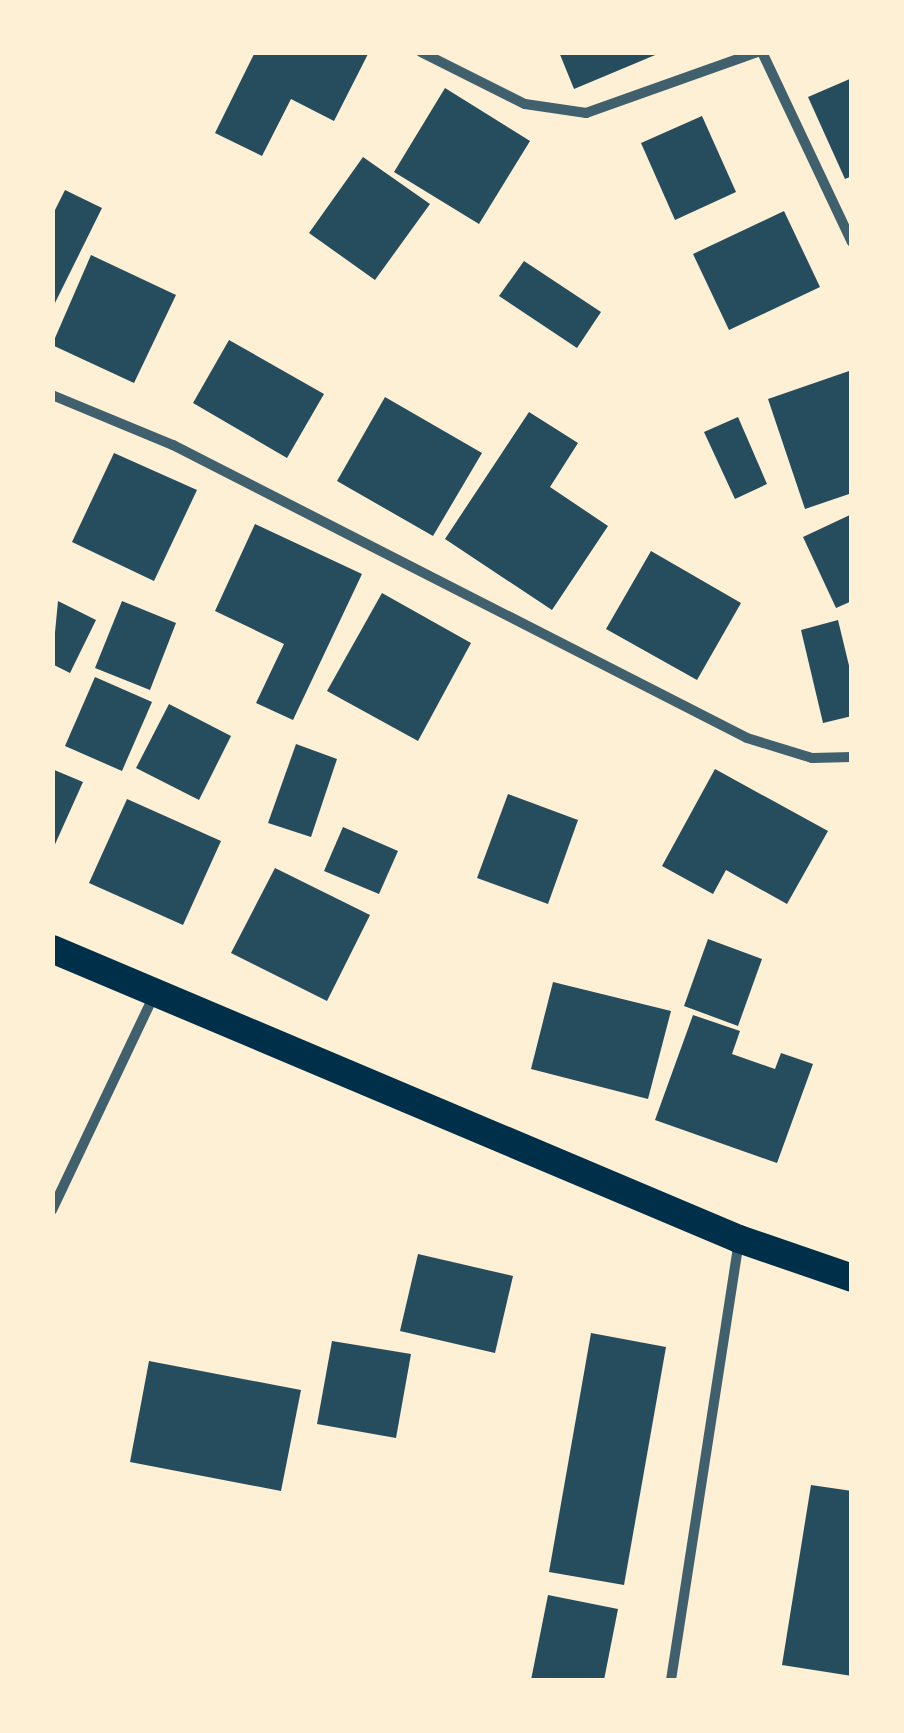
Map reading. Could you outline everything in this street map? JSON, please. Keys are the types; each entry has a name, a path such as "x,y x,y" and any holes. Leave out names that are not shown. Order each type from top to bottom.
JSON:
{"highway":[{"path":"52,949 739,1239 852,1278"}],"street":[{"path":"421,52 525,104 586,113 760,52 852,242"},
{"path":"52,395 190,454 748,738 812,758 852,757"},
{"path":"52,1210 156,991"},
{"path":"671,1680 739,1239"}],"building":[{"path":"255,52 369,52 334,121 291,99 262,156 215,133"},
{"path":"559,52 660,52 660,53 574,89"},
{"path":"852,78 852,176 845,179 808,97"},
{"path":"445,88 530,141 479,224 394,172"},
{"path":"702,116 736,192 675,220 641,143"},
{"path":"363,157 430,204 375,280 309,233"},
{"path":"65,190 102,208 52,309 52,216"},
{"path":"784,211 820,287 729,330 693,254"},
{"path":"91,255 176,295 134,383 52,345"},
{"path":"524,261 601,312 577,348 499,296"},
{"path":"229,340 324,394 287,458 193,403"},
{"path":"852,370 852,493 805,509 768,399"},
{"path":"385,397 482,453 433,536 337,481"},
{"path":"529,412 578,443 550,487 608,526 552,610 445,539"},
{"path":"738,417 767,484 735,499 704,432"},
{"path":"114,453 197,490 154,581 72,542"},
{"path":"852,514 852,601 836,608 803,537"},
{"path":"255,524 362,574 293,720 256,703 284,644 215,611"},
{"path":"651,551 741,603 697,680 606,629"},
{"path":"382,593 471,643 418,741 327,691"},
{"path":"58,601 96,620 70,673 52,664"},
{"path":"122,601 176,623 150,690 95,668"},
{"path":"838,620 852,678 852,716 823,723 801,630"},
{"path":"95,677 152,702 122,771 65,746"},
{"path":"169,704 231,736 199,800 136,768"},
{"path":"296,744 337,759 311,837 268,823"},
{"path":"52,769 83,782 52,851"},
{"path":"715,769 828,831 787,904 726,870 713,894 662,866"},
{"path":"508,794 578,820 548,904 477,878"},
{"path":"127,799 221,841 183,925 89,883"},
{"path":"343,827 398,851 379,894 324,871"},
{"path":"275,868 370,915 327,1001 231,953"},
{"path":"708,939 762,959 738,1026 684,1006"},
{"path":"553,982 671,1011 648,1099 531,1069"},
{"path":"693,1015 740,1031 732,1054 775,1069 781,1053 813,1064 777,1163 655,1120"},
{"path":"418,1254 513,1276 495,1353 400,1331"},
{"path":"591,1333 666,1347 624,1585 549,1572"},
{"path":"332,1341 411,1354 396,1438 317,1424"},
{"path":"149,1361 301,1390 281,1491 130,1462"},
{"path":"811,1485 852,1491 852,1676 782,1665"},
{"path":"548,1595 618,1609 604,1680 531,1680"}]}
